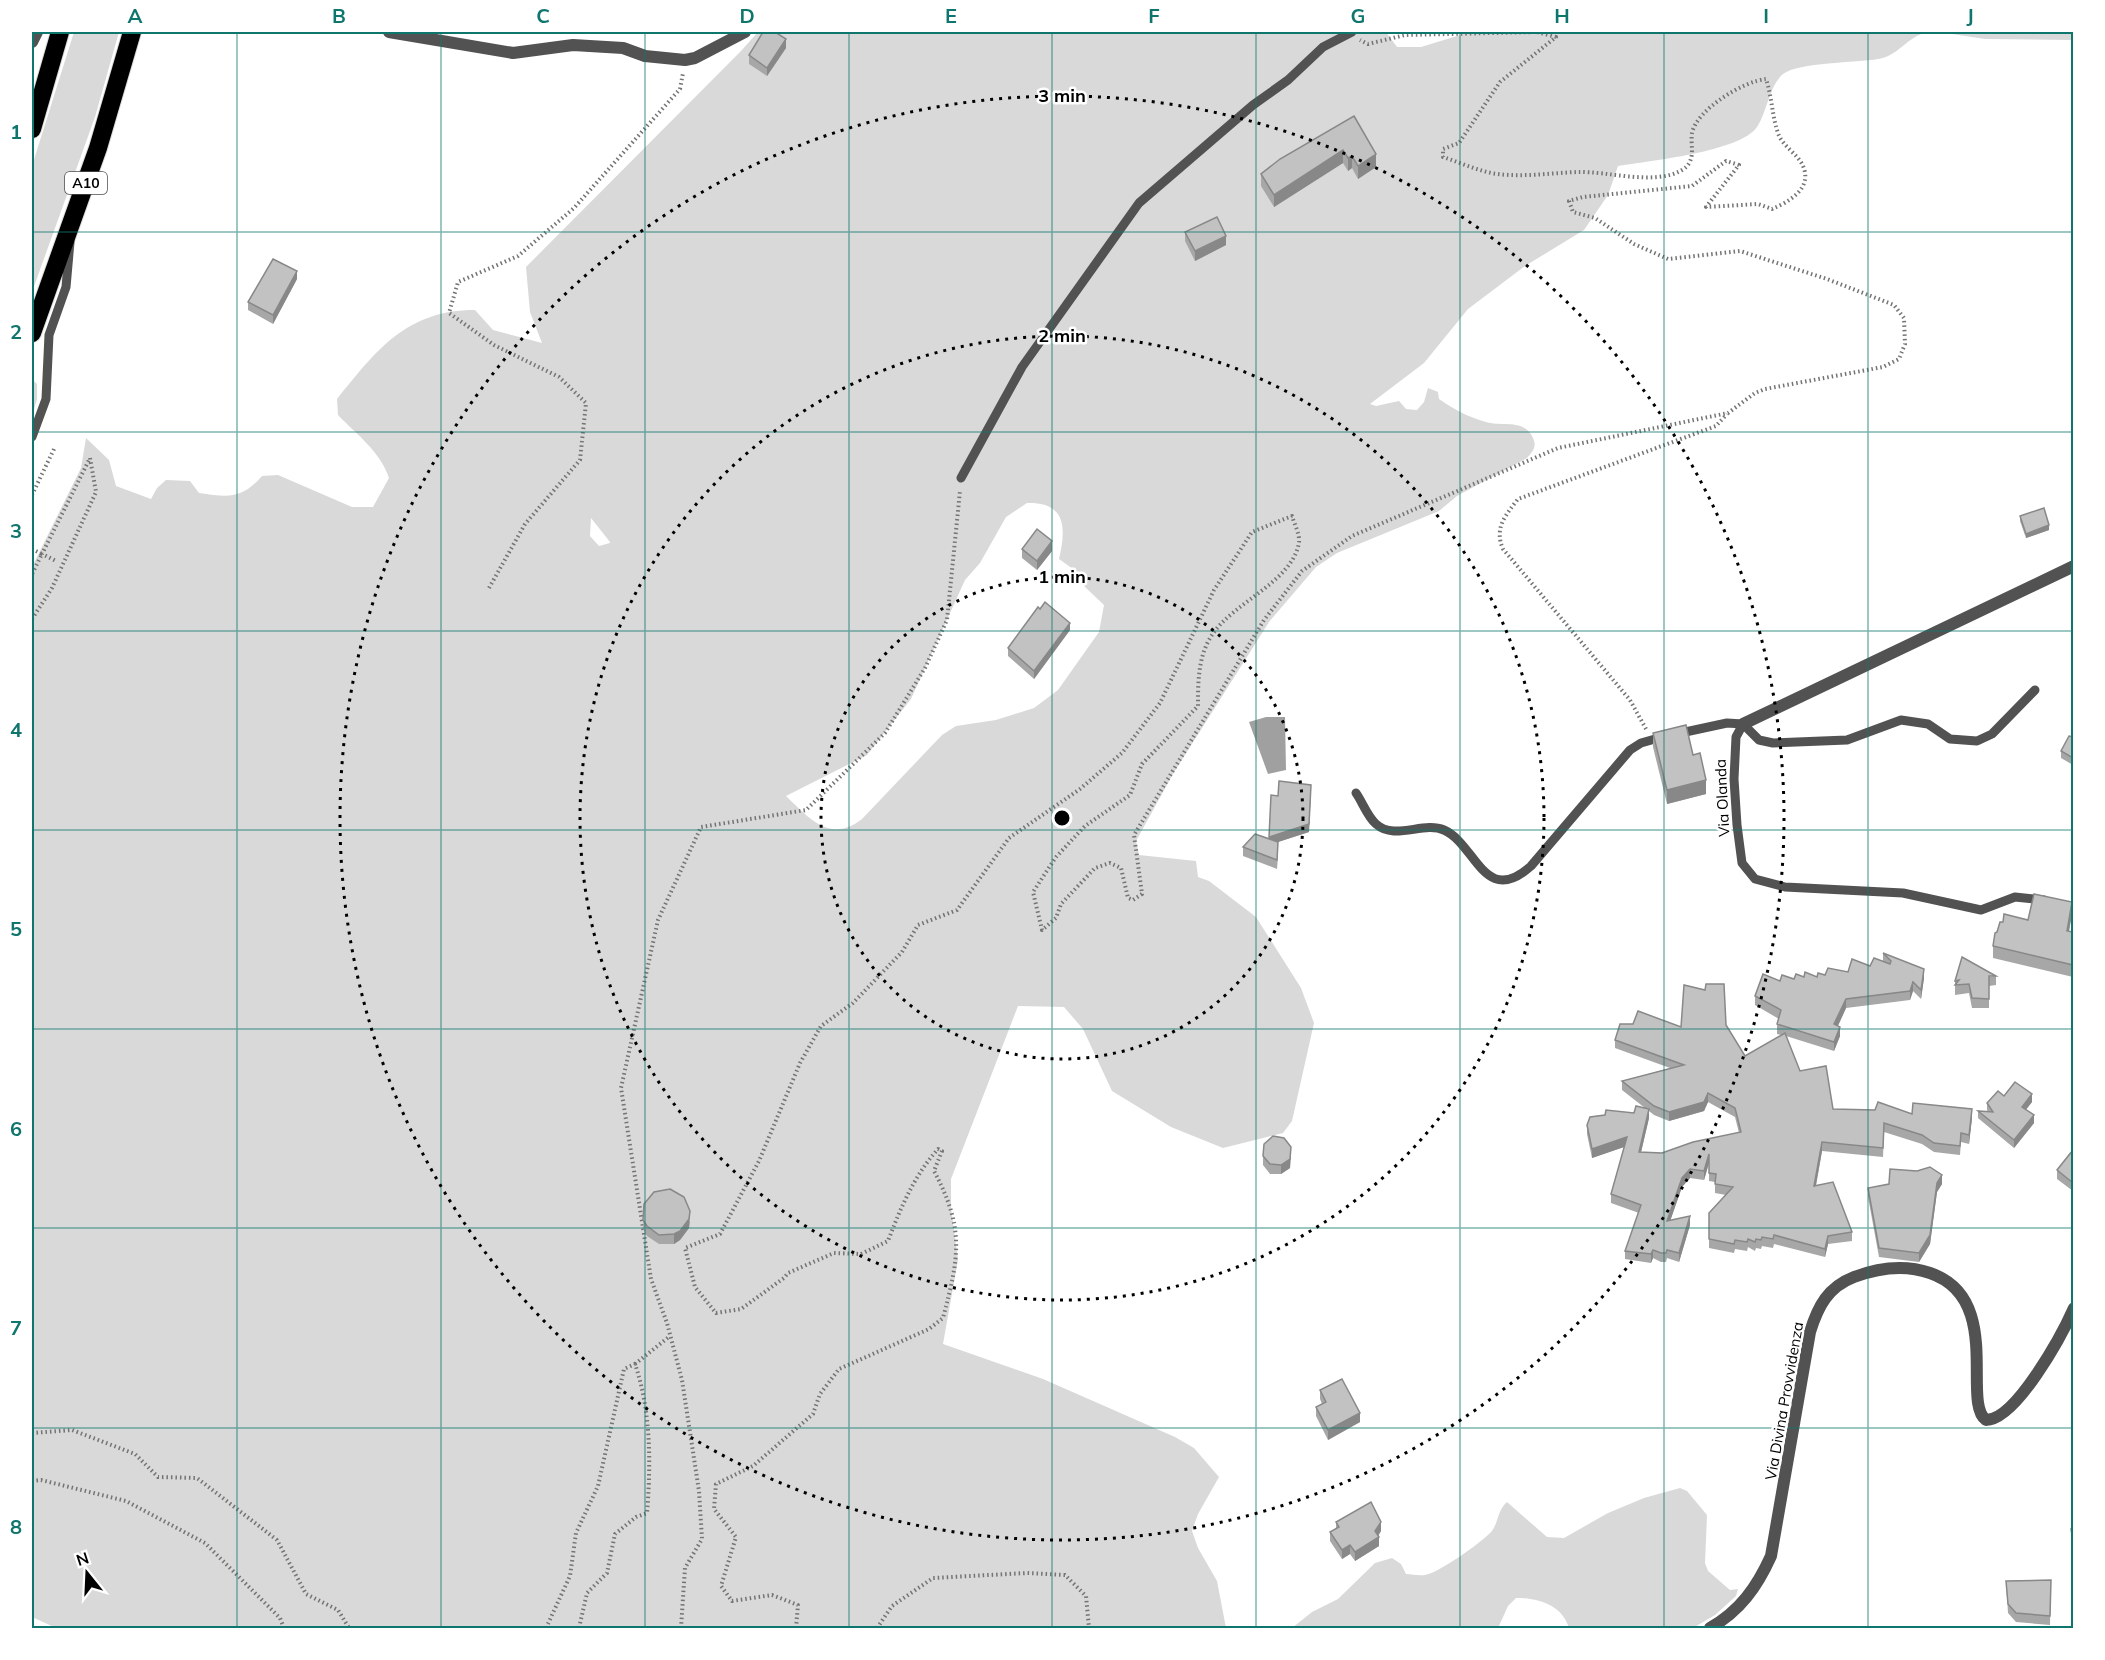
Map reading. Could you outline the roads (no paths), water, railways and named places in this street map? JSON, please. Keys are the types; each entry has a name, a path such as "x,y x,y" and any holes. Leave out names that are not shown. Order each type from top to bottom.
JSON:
{"highway":[{"path":"32,129 60,32"},
{"name":"A10","path":"32,333 71,228 132,32"}],"street":[{"path":"32,42 37,32"},
{"path":"389,32 513,52 573,45 623,48 645,56 685,60 695,58 745,32"},
{"path":"1743,724 2073,567"},
{"name":"Via Divina Provvidenza","path":"1710,1629 1730,1617 1759,1584 1771,1556 1810,1332 1820,1305 1830,1291 1849,1279 1885,1268 1925,1272 1945,1281 1960,1295 1973,1320 1977,1347 1979,1410 1983,1418 1989,1420 2007,1411 2021,1395 2073,1308"}],"lane":[{"path":"961,478 1022,367 1139,202 1253,105 1288,80 1323,47 1350,33"},
{"path":"32,437 46,399 49,335 66,287 71,228"},
{"path":"1356,793 1370,818 1378,826 1391,831 1434,827 1446,831 1486,873 1499,880 1510,879 1521,875 1531,866 1630,750 1652,740 1727,723 1743,724 1759,740 1773,743 1847,740 1901,720 1928,724 1950,739 1977,741 1992,734 2035,690"},
{"name":"Via Olanda","path":"1743,724 1736,737 1734,779 1737,825 1742,863 1755,879 1785,887 1903,893 1981,910 2015,897 2057,902"}]}
